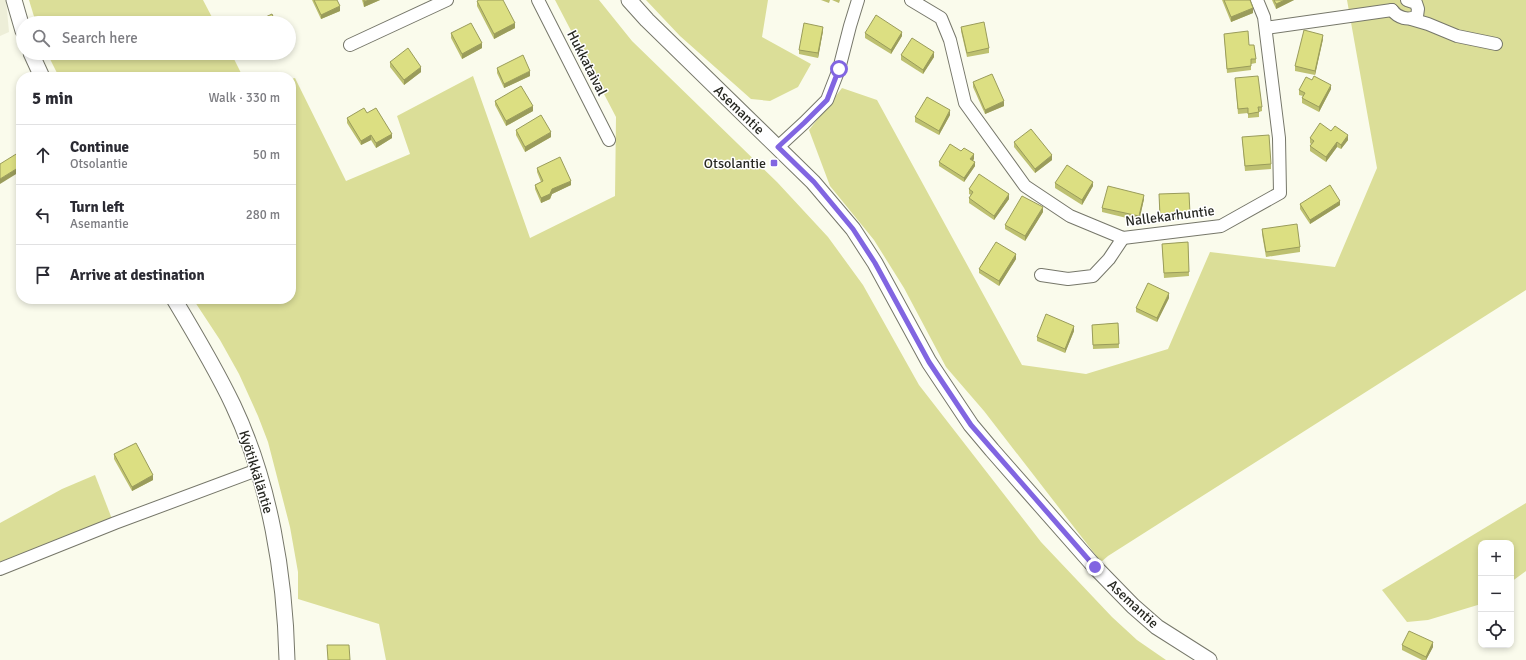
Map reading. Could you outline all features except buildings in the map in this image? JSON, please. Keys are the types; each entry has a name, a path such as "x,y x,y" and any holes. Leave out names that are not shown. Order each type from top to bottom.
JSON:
{"main road":[{"path":"14,0 19,16"},
{"name":"Asemantie","path":"629,0 647,20 814,182 853,229 875,263 929,362 971,425 992,450 1095,567 1132,606 1157,627 1209,660"},
{"path":"34,60 40,72"},
{"name":"Kyötikkäläntie","path":"177,304 233,405 257,470 271,517 280,572 287,660"}],"street":[{"path":"350,45 447,0"},
{"name":"Hukkataival","path":"538,0 610,140"},
{"path":"778,147 827,100 839,69 858,0"},
{"name":"Nallekarhuntie","path":"911,0 941,18 950,40 965,103 1025,186 1070,216 1123,238 1221,226 1280,193 1280,138 1266,28 1264,17 1257,0"},
{"path":"1411,19 1417,16 1418,9 1416,3 1406,0 1393,5 1392,10 1395,15 1428,24 1457,36 1496,44"},
{"path":"1266,28 1392,10"},
{"path":"1041,275 1068,279 1093,276 1109,259 1123,238"},
{"path":"0,569 115,523 257,470"}],"shaded area":[{"path":"0,0 6,0 9,32 0,36"}],"green space":[{"path":"29,0 203,0 211,16 34,16"},
{"path":"555,0 599,0 632,41 777,182 828,237 863,285 919,385 1041,542 1112,617 1137,640 1166,660 386,660 379,624 298,599 298,572 290,527 268,442 239,374 220,340 196,304 296,304 296,80 346,181 410,154 397,116 473,76 530,238 615,196 616,117"},
{"path":"646,0 768,0 762,37 811,64 798,87 770,101 751,99 680,36"},
{"path":"1347,0 1526,0 1526,290 1108,556 1101,562 984,411 946,367 904,288 874,240 830,186 809,130 842,88 877,100 1022,365 1086,374 1168,349 1210,252 1335,267 1377,168"},
{"path":"50,60 234,60 240,72 56,72"},
{"path":"95,475 112,519 0,562 0,523 62,489"},
{"path":"1526,503 1526,571 1514,580 1514,540 1478,540 1478,605 1428,620 1407,622 1382,590"}],"place":[{"name":"Otsolantie","path":"774,163"}],"route":[{"path":"839,69 827,100 778,147 814,182 853,229 893,294 929,362 971,425 1095,567"}]}
